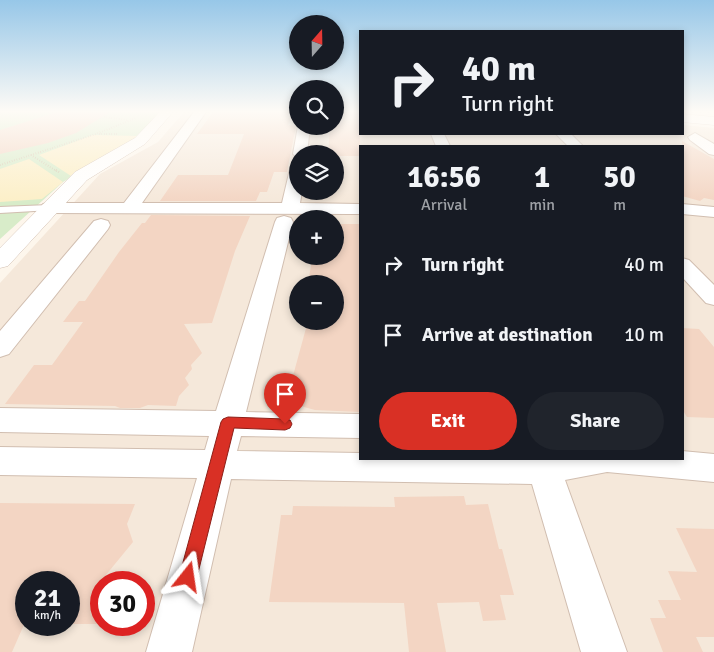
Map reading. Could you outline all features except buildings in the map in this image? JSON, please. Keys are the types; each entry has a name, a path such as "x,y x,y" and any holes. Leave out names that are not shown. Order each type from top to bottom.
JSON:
{"street":[{"path":"0,261 81,176 138,142"},
{"path":"131,206 178,142"},
{"path":"702,142 714,150"},
{"path":"296,210 359,201"},
{"path":"49,208 103,216 131,206 289,211 228,422 169,652"},
{"path":"325,210 359,209"},
{"path":"684,209 714,212"},
{"path":"0,348 103,216"},
{"path":"684,217 714,219"},
{"path":"684,266 714,298"},
{"path":"0,420 228,422 359,426"},
{"path":"0,461 217,464 543,464 592,460"},
{"path":"622,460 714,468"},
{"path":"543,464 604,652"}],"lane":[{"path":"0,210 49,208"}],"path":[{"path":"0,165 66,142"},
{"path":"31,154 75,182"}],"shaded area":[{"path":"157,142 714,142 714,652 0,652 0,283 100,174"}],"green space":[{"path":"0,142 131,142 63,182 0,239"}],"sand":[{"path":"73,142 128,142 71,176 39,155"},
{"path":"29,159 63,182 42,199 0,202 0,169"}],"route":[{"path":"188,577 228,422 285,424"}]}
